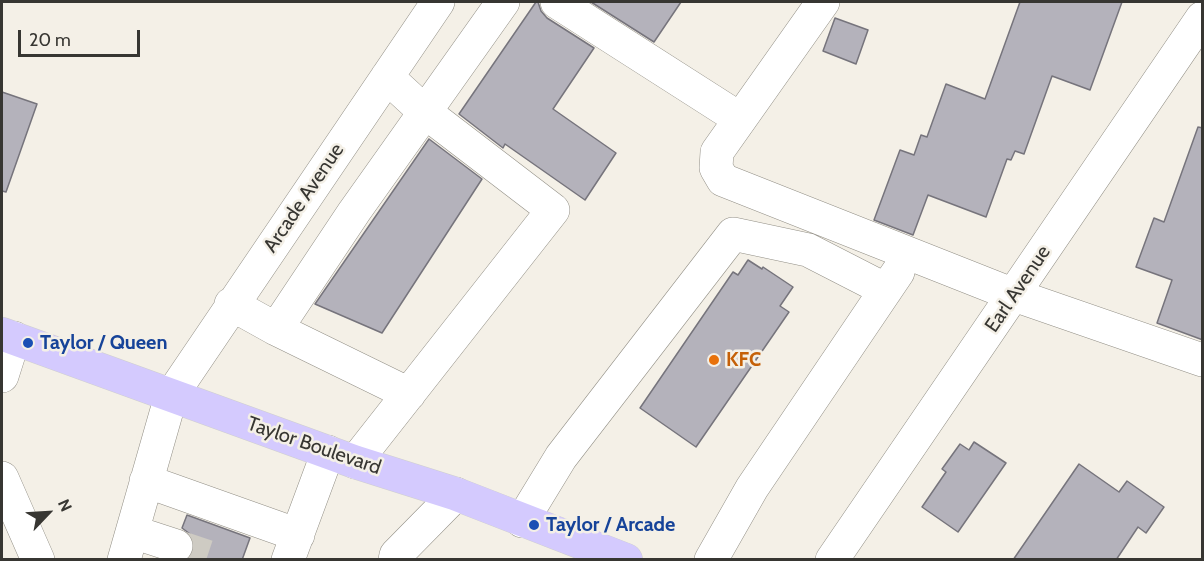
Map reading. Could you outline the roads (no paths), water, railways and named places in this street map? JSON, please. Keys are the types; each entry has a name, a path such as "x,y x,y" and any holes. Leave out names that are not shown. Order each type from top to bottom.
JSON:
{"main road":[{"name":"Taylor Boulevard","path":"8,336 342,457 456,494 623,559"}],"street":[{"path":"276,329 354,212 503,2"},
{"path":"558,2 740,119"},
{"path":"823,2 717,152 716,168 723,180 1014,295 1203,360"},
{"name":"Arcade Avenue","path":"128,546 171,396 387,76 430,3"},
{"name":"Earl Avenue","path":"832,560 1203,18"},
{"path":"146,481 293,547 342,457 409,394 553,210 425,112 387,76"},
{"path":"522,521 561,457 733,234 808,250 886,290"},
{"path":"711,560 752,488 910,254"},
{"path":"231,304 276,329 409,394"},
{"path":"2,376 8,336"},
{"path":"2,478 9,516 38,560"},
{"path":"395,560 396,555 456,494"},
{"path":"128,546 176,546"}],"tunnel":[{"path":"176,546 218,560"}],"place":[{"name":"Taylor / Queen","path":"28,343"},
{"name":"KFC","path":"714,360"},
{"name":"Taylor / Arcade","path":"534,525"}]}
